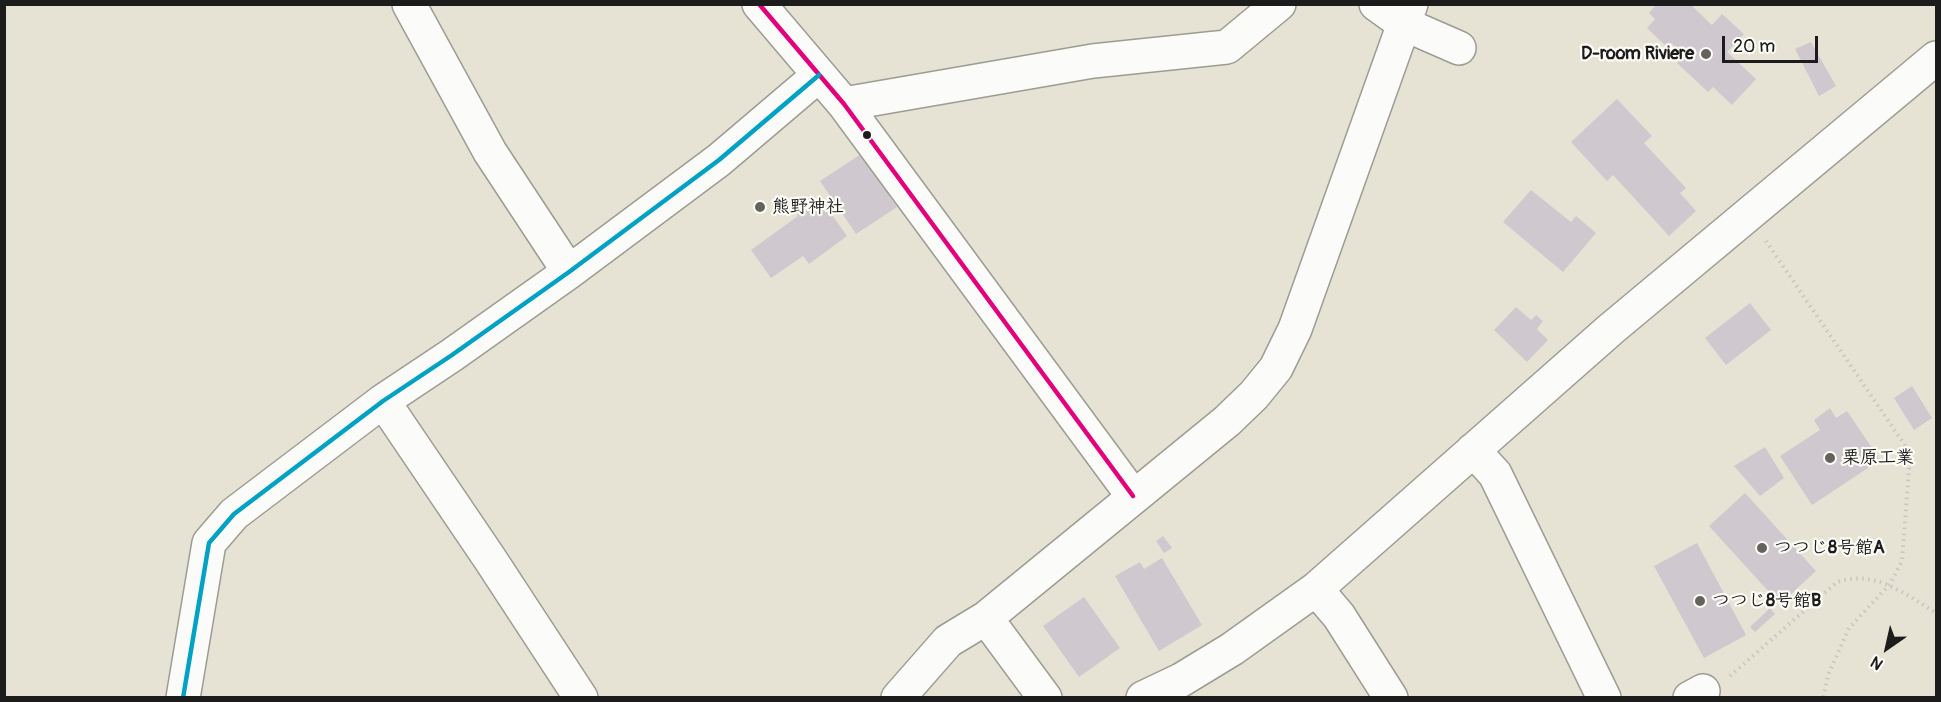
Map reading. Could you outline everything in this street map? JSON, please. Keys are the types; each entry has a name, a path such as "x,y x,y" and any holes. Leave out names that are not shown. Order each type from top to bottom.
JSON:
{"street":[{"path":"410,4 490,152 569,272"},
{"path":"759,4 844,104 1133,496"},
{"path":"844,104 1094,61 1227,47 1279,4"},
{"path":"1376,4 1408,14 1459,48"},
{"path":"898,698 948,641 986,618 1227,421 1254,395 1276,368 1294,328 1408,14"},
{"path":"1143,698 1181,680 1233,649 1316,589 1611,329 1936,58"},
{"path":"183,698 209,543 234,514 383,400 452,355 569,272 719,160 819,75"},
{"path":"383,400 580,698"},
{"path":"1473,450 1495,474 1605,698"},
{"path":"1316,589 1339,616 1391,698"},
{"path":"986,618 1045,698"}],"path":[{"path":"1749,215 1906,447 1909,469 1902,561 1890,584 1849,628 1828,675 1823,698"},
{"path":"1697,694 1722,683 1837,582 1862,577 1890,584 1936,613"}],"building":[{"name":"D-room Riviere","path":"1657,4 1690,4 1712,25 1722,14 1744,34 1727,52 1756,79 1732,105 1713,87 1708,92 1677,63 1685,55 1671,43 1667,47 1647,28 1655,19 1649,13"},
{"path":"1811,42 1836,86 1819,96 1795,49"},
{"path":"1617,99 1652,136 1644,143 1686,188 1680,193 1696,211 1669,236 1613,175 1607,181 1571,142"},
{"path":"861,154 897,207 856,234 820,181"},
{"path":"1531,190 1571,222 1576,216 1596,233 1563,272 1503,222"},
{"path":"810,197 816,205 822,201 847,236 809,264 803,256 771,278 751,250 798,216 793,209"},
{"path":"1750,303 1771,330 1726,365 1705,338"},
{"path":"1516,307 1531,320 1536,315 1543,321 1537,329 1548,340 1527,362 1494,330"},
{"path":"1912,386 1932,418 1914,430 1894,398"},
{"name":"栗原工業","path":"1830,408 1836,418 1847,411 1880,460 1812,505 1780,456 1820,430 1814,420"},
{"path":"1765,447 1784,478 1760,496 1734,466"},
{"name":"つつじ8号館A","path":"1745,493 1816,571 1780,604 1709,526"},
{"path":"1163,536 1172,548 1164,553 1156,541"},
{"name":"つつじ8号館B","path":"1697,543 1746,635 1704,658 1654,566"},
{"path":"1162,558 1202,625 1159,651 1115,576 1140,562 1144,569"},
{"path":"1084,597 1120,648 1079,677 1043,626"},
{"path":"1770,608 1775,614 1755,632 1750,627"}],"transit line":[{"path":"759,4 844,104 1133,496"},
{"path":"183,698 209,543 234,514 383,401 569,272 719,160 819,75"}],"place":[{"name":"D-room Riviere","path":"1706,54"},
{"name":"熊野神社","path":"760,207"},
{"name":"栗原工業","path":"1830,458"},
{"name":"つつじ8号館A","path":"1762,548"},
{"name":"つつじ8号館B","path":"1700,601"}]}
